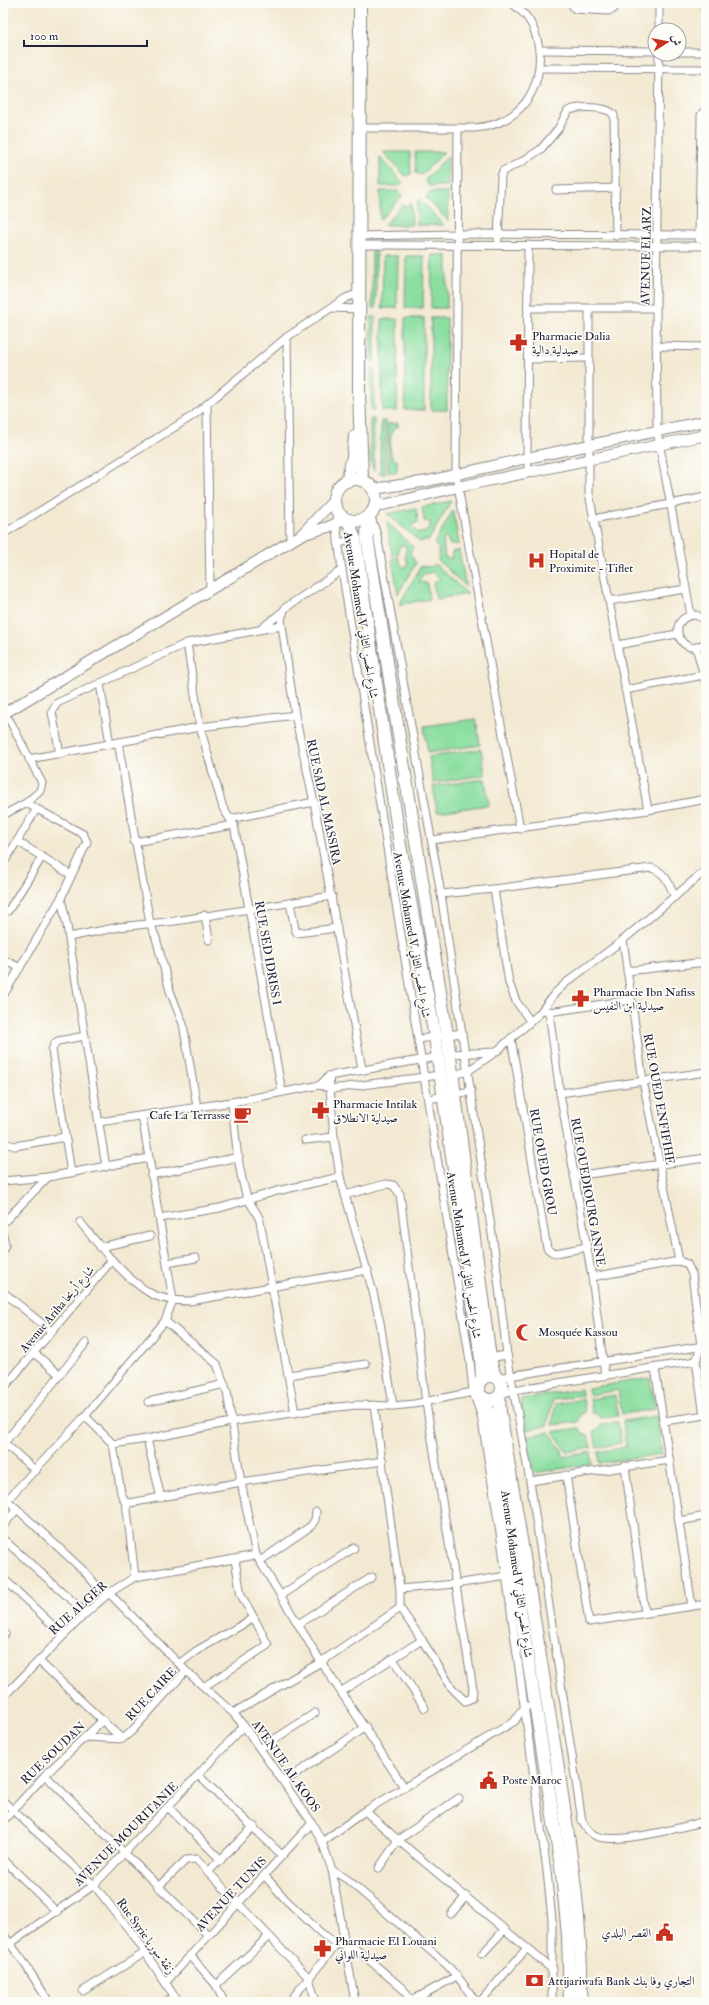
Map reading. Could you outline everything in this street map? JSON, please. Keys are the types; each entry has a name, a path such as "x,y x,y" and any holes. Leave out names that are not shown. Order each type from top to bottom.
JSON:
{"main road":[{"path":"360,3 359,391 357,457 362,480 373,489 376,494 366,537 400,845 435,1037 440,1075 450,1095"},
{"path":"357,457 346,481 338,489 335,499 339,520 366,537 453,1075 450,1095 482,1379"},
{"path":"346,481 362,480"},
{"path":"339,520 355,521 371,513"},
{"path":"480,1359 501,1384 499,1395 490,1414 532,1721 566,1905 570,2002"},
{"path":"496,1377 488,1376 482,1379 478,1384 478,1394 490,1414 548,1703 578,1905 581,1945 581,2002"},
{"path":"478,1394 492,1400 499,1395"}],"street":[{"path":"360,128 458,129 492,125 515,114 530,94 536,81 540,68 540,50 536,34 529,19 512,3"},
{"path":"571,3 575,9 608,11 614,9 615,3"},
{"path":"659,3 659,22"},
{"path":"702,3 706,7"},
{"path":"540,50 647,51"},
{"path":"687,52 706,52"},
{"name":"AVENUE ELARZ","path":"659,62 656,308 657,431 691,615"},
{"path":"540,68 706,69"},
{"path":"498,245 501,176 503,171 523,161 541,149 558,129 568,111 573,108 606,109 612,111 614,115 616,236"},
{"path":"359,241 498,245 702,246 703,150 701,115 706,109"},
{"path":"458,129 456,234 456,475 520,829"},
{"path":"556,190 616,188"},
{"path":"359,241 456,234 498,236 616,236 658,234 703,235"},
{"path":"563,236 563,245"},
{"path":"528,245 527,458 529,473"},
{"path":"3,534 207,406 287,337 346,298 359,293"},
{"path":"330,308 359,309"},
{"path":"528,308 656,308"},
{"path":"589,309 588,461 593,519 648,810"},
{"path":"287,337 290,542"},
{"path":"656,346 706,347"},
{"path":"528,359 588,358"},
{"path":"207,406 210,590"},
{"path":"373,489 414,484 527,458 706,421"},
{"path":"371,513 458,487 588,461 706,435"},
{"path":"593,519 706,497"},
{"path":"301,535 324,513 335,499"},
{"name":"Avenue Mohamed V شارع الحسن الثاني","path":"324,513 339,520 338,543 385,844 429,1099 480,1359 478,1394"},
{"path":"3,815 26,803 40,791 42,787 10,721 3,714 301,535 339,520"},
{"path":"338,543 366,537 432,840 495,1254 507,1355 530,1481 565,1721 582,1821 586,1828 595,1836 612,1838 650,1833 706,1821"},
{"path":"260,629 283,612 285,608 342,570"},
{"path":"609,601 686,588"},
{"name":"RUE SAD AL MASSIRA","path":"283,612 281,626 295,715 332,896 362,1069"},
{"path":"706,620 701,616 691,615 681,620 678,625 677,634 685,645 696,647 706,642"},
{"path":"60,754 52,712 54,705 187,643 281,626"},
{"path":"617,645 677,634"},
{"name":"RUE SED IDRISS I","path":"187,643 200,727 223,808 232,822 282,1092"},
{"path":"625,690 705,679 696,647"},
{"path":"100,684 114,743 150,923 156,938 170,990 183,1024 197,1107"},
{"path":"29,759 200,727 295,715"},
{"path":"432,840 520,829 648,810 706,799"},
{"path":"134,842 232,822 314,802"},
{"path":"3,996 61,898 86,845 86,839 83,834 36,810 26,803"},
{"path":"3,864 36,810"},
{"path":"17,841 71,875"},
{"path":"8,911 42,857"},
{"path":"441,894 494,889 651,868 658,870 666,876 674,897"},
{"path":"453,1075 468,1071 497,1051 530,1021 546,1010 555,993 567,982 623,940 706,870"},
{"path":"494,889 509,983 516,1001 530,1021"},
{"path":"69,937 96,930 175,921 205,915 332,896"},
{"path":"61,898 69,937 106,1167"},
{"path":"290,903 297,933 337,928"},
{"path":"205,915 209,940"},
{"name":"RUE OUED ENFIFIHE","path":"623,940 643,1081 679,1261"},
{"path":"3,959 20,968"},
{"path":"627,971 706,962"},
{"path":"546,1010 631,1000"},
{"name":"RUE OUEDIOURG ANNE","path":"546,1010 592,1276 605,1376"},
{"path":"419,1039 462,1032"},
{"path":"71,1173 64,1137 52,1050 55,1043 58,1041 85,1036"},
{"name":"RUE OUED GROU","path":"511,1038 547,1248 556,1253 587,1247"},
{"path":"450,1054 497,1051"},
{"path":"320,1085 329,1076 437,1057"},
{"path":"560,1093 706,1072"},
{"path":"99,1122 232,1102 320,1085 331,1089 440,1075"},
{"path":"329,1076 334,1137 340,1177 368,1270 380,1322 392,1406"},
{"path":"429,1099 471,1091"},
{"path":"232,1102 239,1158 248,1200 258,1213 260,1221 295,1413"},
{"path":"5,1498 36,1471 85,1416 165,1321 173,1300 142,1116"},
{"path":"3,1143 15,1146 64,1137"},
{"path":"305,1140 334,1137"},
{"path":"3,1182 48,1177 148,1158"},
{"path":"151,1175 239,1158"},
{"path":"574,1176 706,1158"},
{"path":"3,1223 48,1177"},
{"path":"159,1218 220,1208 277,1191 340,1177"},
{"path":"345,1195 386,1184 393,1185 400,1194 426,1403 473,1689 472,1698 465,1701 452,1688 400,1608 400,1589 374,1405"},
{"path":"80,1222 112,1260 151,1294 173,1300 190,1300 368,1270"},
{"path":"3,1235 6,1245 3,1250"},
{"path":"100,1246 150,1236"},
{"path":"167,1263 196,1258"},
{"name":"Avenue Ariha شارع أريحا","path":"3,1390 6,1381 34,1353 112,1260"},
{"path":"592,1276 679,1261 687,1264 692,1274 704,1346 696,1361 705,1415 664,1421"},
{"path":"3,1292 51,1331"},
{"path":"165,1321 217,1364 225,1384 241,1482 258,1558 321,1662 366,1727 404,1787"},
{"path":"36,1471 4,1442 86,1343"},
{"path":"496,1377 511,1377 704,1346"},
{"path":"34,1353 59,1374"},
{"path":"480,1359 507,1355"},
{"path":"499,1395 513,1390 696,1361"},
{"path":"288,1375 366,1364"},
{"path":"655,1368 692,1606"},
{"path":"148,1402 225,1384"},
{"path":"113,1444 147,1439 231,1422 339,1406 392,1406 426,1403 478,1394"},
{"path":"490,1414 516,1410"},
{"name":"Avenue Mohamed V شارع الحسن الثاني","path":"490,1414 507,1576 530,1705"},
{"path":"85,1416 113,1444 121,1493 126,1502 135,1577"},
{"path":"147,1439 161,1498"},
{"path":"530,1481 670,1460"},
{"path":"126,1502 135,1503 241,1482 383,1461"},
{"path":"625,1466 645,1613"},
{"path":"566,1475 589,1622 706,1604"},
{"name":"AVENUE AL KOOS","path":"5,1498 85,1572 96,1585 109,1593 180,1663 186,1671 205,1686 233,1713 285,1781 312,1823 322,1842 332,1870 341,1944 355,2002"},
{"path":"3,1526 17,1509"},
{"path":"258,1558 311,1526 315,1520 316,1512"},
{"path":"679,1521 706,1516"},
{"path":"3,1539 86,1613"},
{"path":"281,1595 354,1548"},
{"name":"RUE ALGER","path":"3,1696 39,1662 63,1635 86,1613 109,1593 135,1577 235,1560 258,1558"},
{"path":"205,1686 268,1645 241,1595 235,1560"},
{"path":"400,1589 455,1584 507,1576"},
{"path":"298,1624 372,1577"},
{"path":"3,1578 63,1635"},
{"path":"233,1713 321,1662 400,1608"},
{"path":"180,1663 196,1651 254,1618"},
{"path":"342,1691 422,1640"},
{"path":"393,1659 424,1708"},
{"path":"39,1662 122,1739"},
{"name":"RUE CAIRE","path":"122,1739 131,1732 186,1671"},
{"path":"548,1703 562,1701"},
{"path":"322,1842 366,1810 515,1721 530,1705"},
{"path":"261,1748 315,1713"},
{"name":"RUE SOUDAN","path":"3,1821 45,1775 103,1720"},
{"path":"515,1721 532,1721 550,1904 553,1970 552,2002"},
{"path":"551,1724 565,1721"},
{"name":"AVENUE MOURITANIE","path":"11,1943 94,1885 169,1808 244,1726"},
{"path":"285,1781 366,1727"},
{"path":"85,1737 122,1739"},
{"path":"45,1775 208,1935"},
{"path":"199,1776 254,1826 282,1855"},
{"path":"379,1868 398,1840 459,1798"},
{"name":"Rue Syrie زنقة سوريا","path":"3,1800 94,1885 146,1952 177,1999"},
{"path":"169,1808 221,1860"},
{"path":"366,1810 398,1840 553,1970"},
{"name":"AVENUE TUNIS","path":"166,1982 208,1935 265,1876 282,1855 312,1823"},
{"path":"208,1872 254,1826"},
{"path":"3,1859 57,1912"},
{"path":"158,1887 189,1859 196,1859 309,1978 316,2002"},
{"path":"332,1870 348,1880 446,1964 476,2002"},
{"path":"265,1876 310,1923 341,1944 354,1948 403,1989 412,2001 457,1976"},
{"path":"451,1914 466,1896"},
{"path":"482,1954 505,1929"},
{"path":"3,1934 11,1943 50,2002"},
{"path":"216,1985 269,1936"},
{"path":"289,2002 341,1944"},
{"path":"480,2002 527,1948"},
{"path":"83,1991 146,1952"},
{"path":"190,1955 216,1985 224,2002"},
{"path":"166,2002 177,1999"}],"green space":[{"path":"383,152 410,152 411,174 405,176"},
{"path":"415,152 444,152 422,175 416,173"},
{"path":"448,156 448,186 429,186 425,180"},
{"path":"380,157 403,183 399,186 380,186"},
{"path":"380,191 399,191 402,196 380,220"},
{"path":"429,192 448,192 448,221 426,198"},
{"path":"419,199 444,225 417,225 417,203"},
{"path":"411,202 412,225 384,225 403,204 405,207"},
{"path":"372,251 376,251 376,308 372,308"},
{"path":"432,255 447,255 447,308 431,308"},
{"path":"383,256 398,256 397,308 382,308"},
{"path":"406,256 424,256 423,308 405,308"},
{"path":"371,317 375,317 375,362 371,362"},
{"path":"405,318 424,318 424,410 405,410"},
{"path":"431,318 447,318 447,410 431,410"},
{"path":"382,319 398,319 397,411 382,411"},
{"path":"371,369 375,369 374,411 371,411"},
{"path":"370,419 374,419 374,471 370,460"},
{"path":"381,421 386,421 385,474 380,473"},
{"path":"398,423 398,427 395,427 393,430 390,443 393,459 397,460 397,472 388,472 388,424"},
{"path":"451,501 429,540 420,542 387,514 416,508 418,522 411,526 418,533 426,532 431,522 424,521 422,507"},
{"path":"453,510 459,544 450,545 446,536 443,541 445,558 451,559 452,552 459,550 466,587 438,560 439,549 434,544"},
{"path":"387,522 413,547 410,553 416,563 398,594 392,558 398,557 400,563 405,568 408,563 405,557 406,547 402,544 398,549 398,554 392,555"},
{"path":"435,564 468,594 436,599 433,583 440,579 433,572 423,574 419,582 427,583 429,599 399,605 421,566 431,567"},
{"path":"476,719 480,745 428,753 424,726"},
{"path":"481,749 485,775 433,783 429,757"},
{"path":"485,779 489,805 437,812 433,786"},
{"path":"650,1378 655,1409 622,1414 618,1390 589,1395 588,1388"},
{"path":"581,1389 582,1395 553,1400 547,1426 525,1430 521,1399"},
{"path":"615,1395 618,1415 600,1418 597,1414 592,1413 590,1399"},
{"path":"583,1399 585,1412 581,1414 578,1422 552,1425 556,1404"},
{"path":"657,1416 662,1454 599,1463 598,1452 626,1447 623,1421"},
{"path":"618,1422 621,1443 597,1448 594,1432 599,1429 601,1425"},
{"path":"579,1428 583,1435 588,1435 591,1448 568,1452 553,1432"},
{"path":"549,1432 562,1450 563,1457 591,1452 592,1464 533,1473 527,1436"}],"place":[{"name":"Pharmacie Dalia صيدلية دالية","path":"519,343"},
{"name":"Hopital de Proximite - Tiflet","path":"536,561"},
{"name":"Pharmacie Ibn Nafiss صيدلية ابن النفيس","path":"580,999"},
{"name":"Pharmacie Intilak صيدلية الانطلاق","path":"320,1111"},
{"name":"Cafe La Terrasse","path":"243,1115"},
{"name":"Mosquée Kassou","path":"525,1332"},
{"name":"Poste Maroc","path":"489,1780"},
{"name":"القصر البلدي","path":"664,1933"},
{"name":"Pharmacie El Louani صيدلية اللواني","path":"322,1948"},
{"name":"Attijariwafa Bank التجاري وفا بنك","path":"535,1981"}]}
